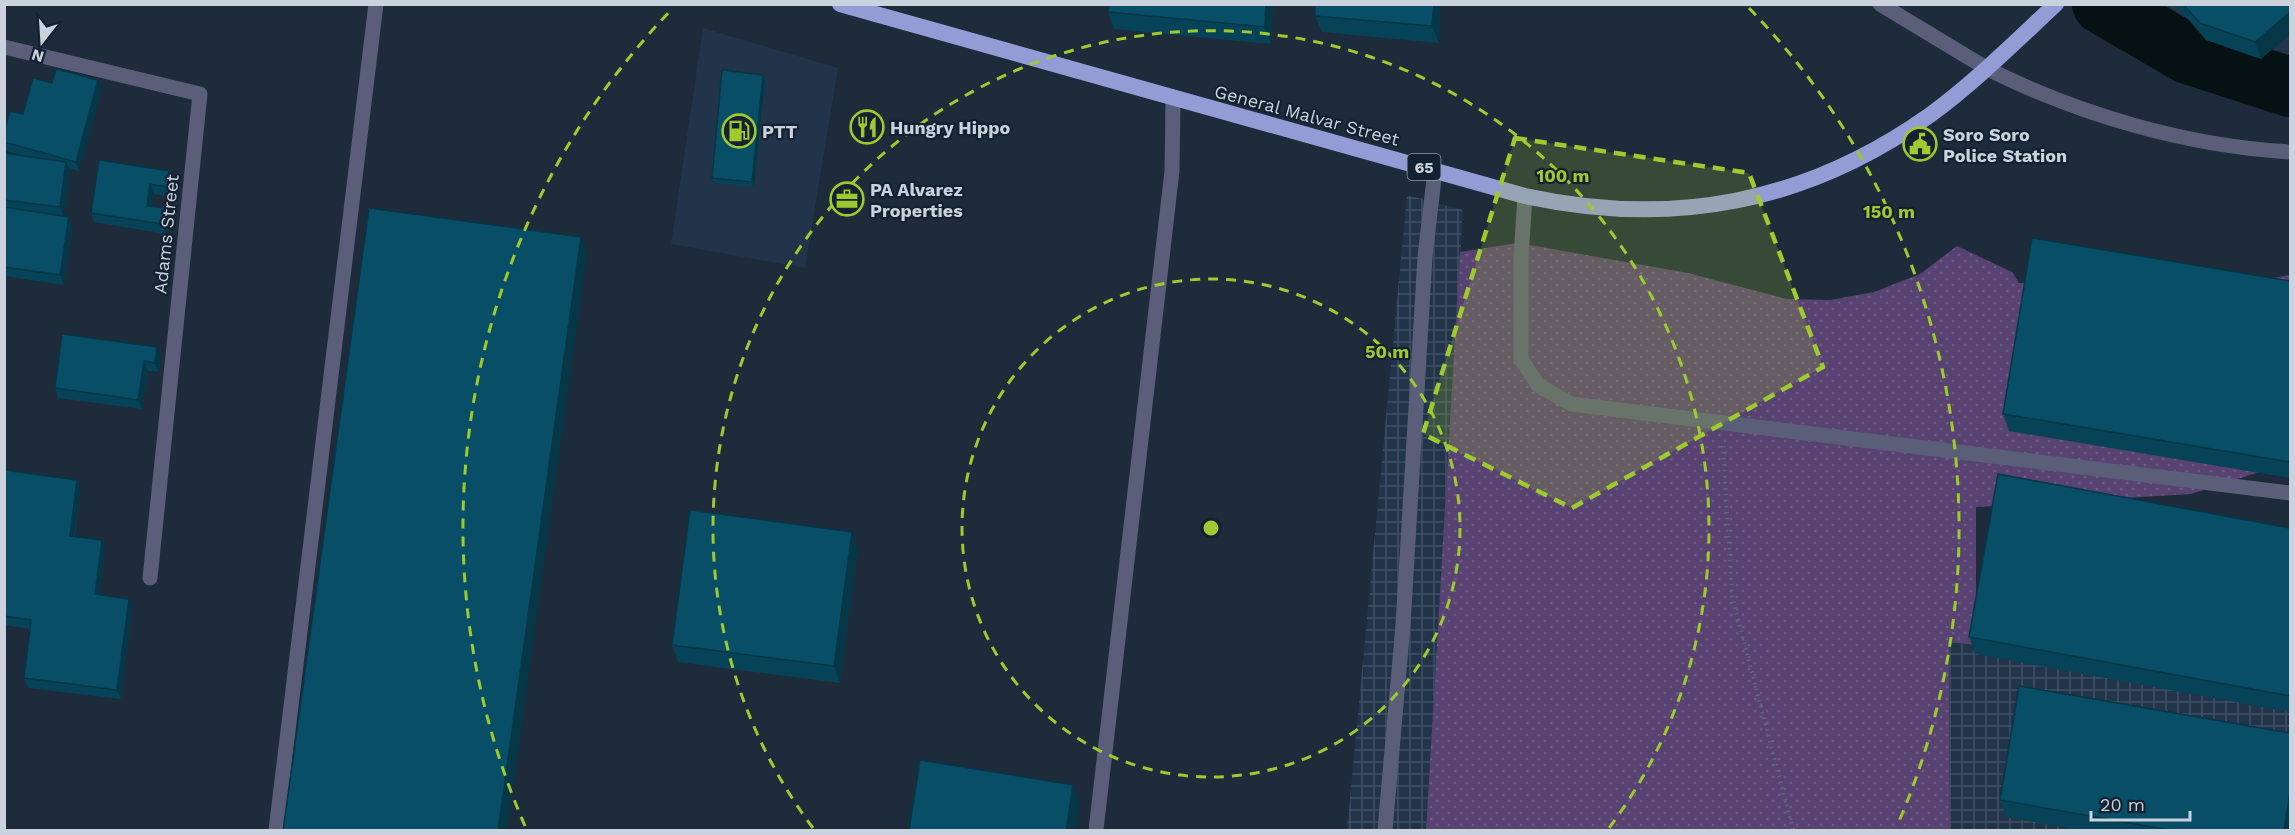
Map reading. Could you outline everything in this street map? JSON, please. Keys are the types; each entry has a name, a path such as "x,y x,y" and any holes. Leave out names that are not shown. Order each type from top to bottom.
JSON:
{"highway":[{"name":"General Malvar Street","path":"840,4 1173,100 1525,196 1581,206 1645,211 1709,206 1778,192 1811,180 1872,153 1932,113 1986,68"},
{"name":"65","path":"1986,68 2056,4"}],"street":[{"path":"276,831 376,4"},
{"path":"1880,4 2015,83 2103,116 2216,143 2290,152"},
{"name":"Adams Street","path":"4,47 200,94 150,578"},
{"path":"1096,831 1172,171 1173,100"},
{"path":"1385,831 1403,625 1425,257 1435,170"},
{"path":"1525,196 1521,256 1521,359 1538,385 1571,404 2290,492"}],"path":[{"path":"1722,422 1732,596 1793,831"}],"highlighted area":[{"path":"1515,138 1749,173 1823,367 1572,508 1423,434"}],"shaded area":[{"path":"2168,4 2290,5 2290,64 2283,65 2234,53 2193,38"},
{"path":"703,28 838,68 805,268 671,244"},
{"path":"1407,195 1463,210 1426,830 1347,830"},
{"path":"1518,243 1688,273 1787,299 1830,300 1874,292 1920,274 1957,246 2012,272 2019,283 2267,279 2290,275 2290,462 2191,494 1976,507 1976,645 1949,642 1950,830 1426,830 1460,252"},
{"path":"1949,641 2290,695 2290,830 1950,830"}],"building":[{"path":"1109,4 1266,4 1265,27 1108,12"},
{"path":"1315,4 1434,4 1432,26 1315,16"},
{"path":"2183,4 2290,4 2290,12 2255,42 2200,23"},
{"path":"56,69 98,80 76,162 4,142 10,111 23,114 33,78 52,83"},
{"name":"PTT","path":"722,70 763,75 752,182 712,178"},
{"path":"4,153 66,162 60,207 4,200"},
{"path":"99,160 170,171 167,187 150,184 147,206 165,208 162,224 91,213"},
{"path":"4,207 69,217 60,275 4,267"},
{"path":"369,208 581,237 498,831 283,831"},
{"path":"2032,238 2290,281 2290,462 2003,414"},
{"path":"62,334 157,347 155,363 144,361 138,400 55,388"},
{"path":"4,470 77,480 70,536 102,540 95,594 129,599 117,690 24,678 31,620 4,616"},
{"path":"1998,474 2290,528 2290,696 1969,637"},
{"path":"690,510 852,532 834,666 672,645"},
{"path":"2019,686 2290,733 2290,792 2284,831 2175,831 2000,800"},
{"path":"920,760 1073,785 1066,831 909,831"}],"waterway":[{"path":"2102,4 2188,54 2290,87"}],"place":[{"name":"Hungry Hippo","path":"867,127"},
{"name":"PTT","path":"739,131"},
{"name":"Soro Soro Police Station","path":"1920,144"},
{"name":"PA Alvarez Properties","path":"847,199"}]}
